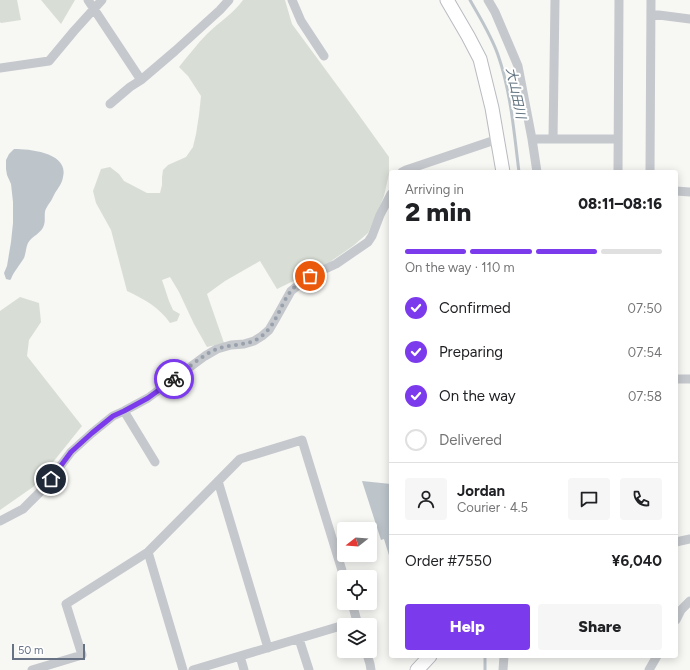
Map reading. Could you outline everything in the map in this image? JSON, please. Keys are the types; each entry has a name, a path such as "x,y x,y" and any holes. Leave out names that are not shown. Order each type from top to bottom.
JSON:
{"street":[{"path":"88,0 141,80"},
{"path":"0,68 49,61 74,30 102,0"},
{"path":"110,104 175,52 229,0"},
{"path":"292,0 301,21 324,56"},
{"path":"447,0 480,59 492,108 503,170"},
{"path":"488,0 495,12 518,66 537,170"},
{"path":"554,139 555,0"},
{"path":"618,170 619,0"},
{"path":"650,170 651,0"},
{"path":"651,14 690,19"},
{"path":"406,170 498,139"},
{"path":"532,139 618,139"},
{"path":"678,191 690,192"},
{"path":"0,521 23,509 43,489 71,452 113,416 148,398 205,356 217,349 231,345 244,344 254,341 262,336 269,330 291,291 310,276 336,264 368,242 389,198"},
{"path":"678,379 690,379"},
{"path":"124,411 155,462"},
{"path":"32,670 44,668 82,655 66,604 148,552 240,459 302,440 342,570"},
{"path":"218,481 268,648"},
{"path":"678,542 690,539"},
{"path":"148,552 183,670"},
{"path":"678,611 690,601"},
{"path":"193,670 337,627"},
{"path":"299,639 308,670"},
{"path":"240,656 244,670"},
{"path":"368,658 370,670"},
{"path":"417,670 428,658"},
{"path":"503,670 504,658"},
{"path":"649,670 656,658"}],"shaded area":[{"path":"0,0 17,0 21,20 1,23"},
{"path":"41,0 75,0 61,24"},
{"path":"243,0 285,0 292,24 389,157 389,174 384,196 368,233 353,246 324,266 277,289 260,261 225,281 207,294 224,343 207,347 170,277 162,280 173,310 180,314 177,321 170,323 161,312 151,304 127,291 111,230 96,203 93,191 101,169 110,167 119,174 124,181 147,193 160,193 163,170 168,165 186,157 193,147 199,115 201,96 188,76 179,67 203,38 235,10"},
{"path":"14,149 30,150 47,154 55,158 60,162 63,169 63,177 60,186 46,209 43,228 28,243 24,258 10,280 6,279 4,273 7,266 13,223 11,184 7,175 6,160"},
{"path":"20,297 39,303 41,322 29,340 27,356 82,426 33,487 0,510 0,311"},
{"path":"362,481 389,484 389,555 384,539 381,540 377,528 377,522 375,522"}],"waterway":[{"name":"大山田川","path":"470,0 492,40 498,55 506,83 512,113 519,170"},
{"name":"大山田川","path":"485,658 485,670"}],"way so far":[{"path":"174,379 217,349 231,345 244,344 254,341 262,336 269,330 291,291 310,276"}],"route":[{"path":"51,479 71,452 92,433 113,416 148,398 174,379"}]}
